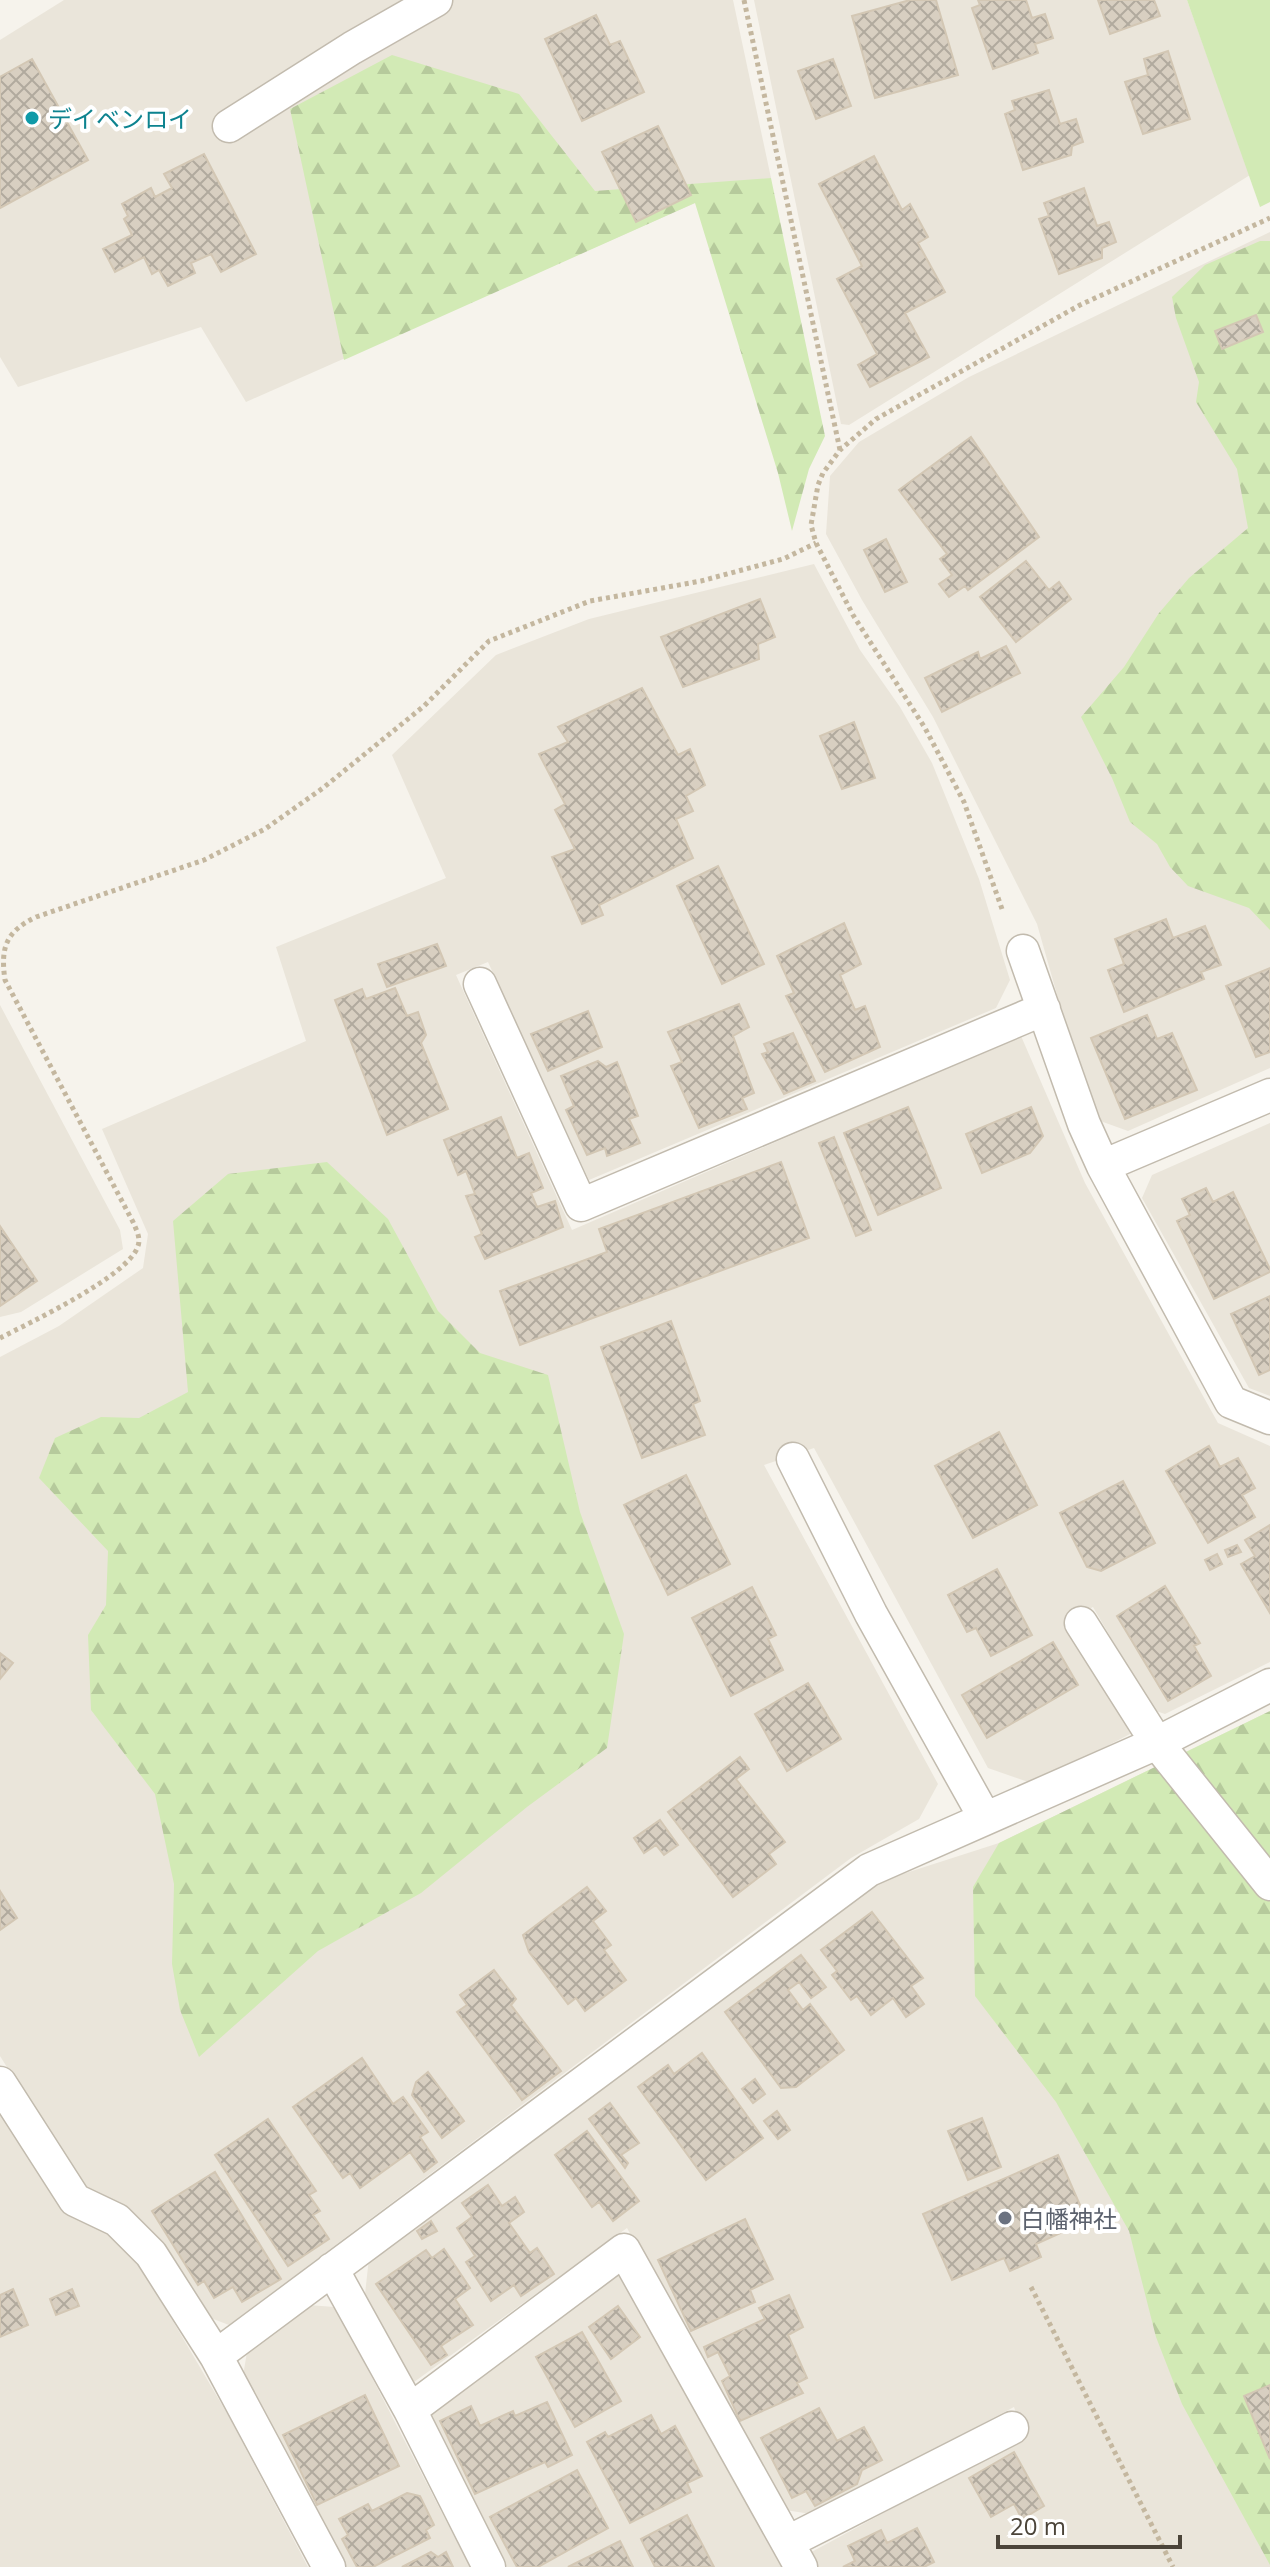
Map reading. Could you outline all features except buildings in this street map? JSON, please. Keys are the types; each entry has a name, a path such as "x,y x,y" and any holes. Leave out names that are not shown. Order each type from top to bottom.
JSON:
{"lane":[{"path":"229,126 352,48 436,0"},
{"path":"1023,951 1084,1124 1103,1166 1231,1402 1270,1418"},
{"path":"480,984 581,1205 1044,1009"},
{"path":"1103,1166 1270,1095"},
{"path":"793,1459 871,1614 985,1818"},
{"path":"1081,1623 1157,1743 1270,1884"},
{"path":"216,2356 869,1870 1157,1743 1270,1685"},
{"path":"0,2083 75,2200 117,2220 151,2254 216,2356 329,2567"},
{"path":"410,2410 624,2250 794,2554 1012,2428"},
{"path":"332,2269 410,2410 489,2567"}],"path":[{"path":"744,0 840,450"},
{"path":"1023,951 1012,938 964,802 925,728 853,615 816,543 811,525 815,494 823,473 840,450 876,419 1080,305 1270,218"},
{"path":"0,1338 76,1299 131,1258 139,1246 133,1222 5,980 0,965 5,942 14,928 36,917 204,860 265,829 323,788 424,706 489,641 590,601 701,581 783,559 816,543"},
{"path":"1031,2287 1173,2567"}],"shaded area":[{"path":"64,0 733,0 771,178 695,203 246,402 201,327 18,387 0,357 0,40"},
{"path":"754,0 1187,0 1250,175 849,425 841,424"},
{"path":"1270,232 1270,1068 1128,1131 1092,1118 1037,924 933,717 826,534 830,476 859,442 969,377"},
{"path":"814,564 860,650 900,707 932,763 979,879 1010,980 996,1008 589,1180 488,962 456,975 572,1230 1021,1036 1085,1183 1218,1423 1270,1446 1270,1662 1165,1714 1153,1710 1093,1607 1064,1622 1132,1733 1034,1784 988,1768 814,1448 764,1465 938,1784 919,1819 851,1858 229,2325 208,2317 179,2272 134,2214 80,2184 0,2056 0,1357 59,1326 143,1268 148,1234 102,1129 306,1041 276,947 446,878 392,755 496,655 589,619"},
{"path":"0,1005 120,1230 123,1249 21,1312 0,1317"},
{"path":"1270,1123 1270,1396 1249,1388 1142,1198 1152,1175"},
{"path":"1270,1711 1270,2567 813,2567 806,2555 1024,2437 1014,2407 811,2514 785,2510 627,2228 414,2382 365,2294 369,2258 884,1880 999,1843"},
{"path":"0,2113 65,2213 107,2231 140,2265 228,2415 308,2567 0,2567"},
{"path":"619,2270 786,2567 507,2567 430,2416"},
{"path":"309,2305 334,2307 338,2312 470,2567 342,2567 243,2376 247,2352"}],"green space":[{"path":"1187,0 1270,0 1270,202 1260,207"},
{"path":"392,55 519,94 595,191 771,178 825,436 809,469 792,531 778,473 695,203 344,360 290,109"},
{"path":"1260,241 1270,241 1270,930 1249,908 1188,886 1170,867 1157,844 1130,822 1081,717 1124,667 1159,613 1189,578 1248,528 1237,469 1196,402 1199,382 1176,318 1172,297 1205,265"},
{"path":"327,1162 388,1219 438,1311 480,1353 548,1375 580,1512 624,1634 607,1748 527,1807 421,1893 318,1951 199,2057 180,2010 172,1964 174,1884 155,1794 91,1710 88,1635 106,1605 108,1551 39,1478 55,1438 101,1417 139,1418 188,1392 173,1221 228,1174"},
{"path":"1270,1711 1270,2565 1182,2404 1156,2337 1129,2231 1056,2102 975,1996 973,1887 999,1843"}],"place":[{"name":"デイベンロイ","path":"32,118"},
{"name":"白幡神社","path":"1005,2218"}]}
